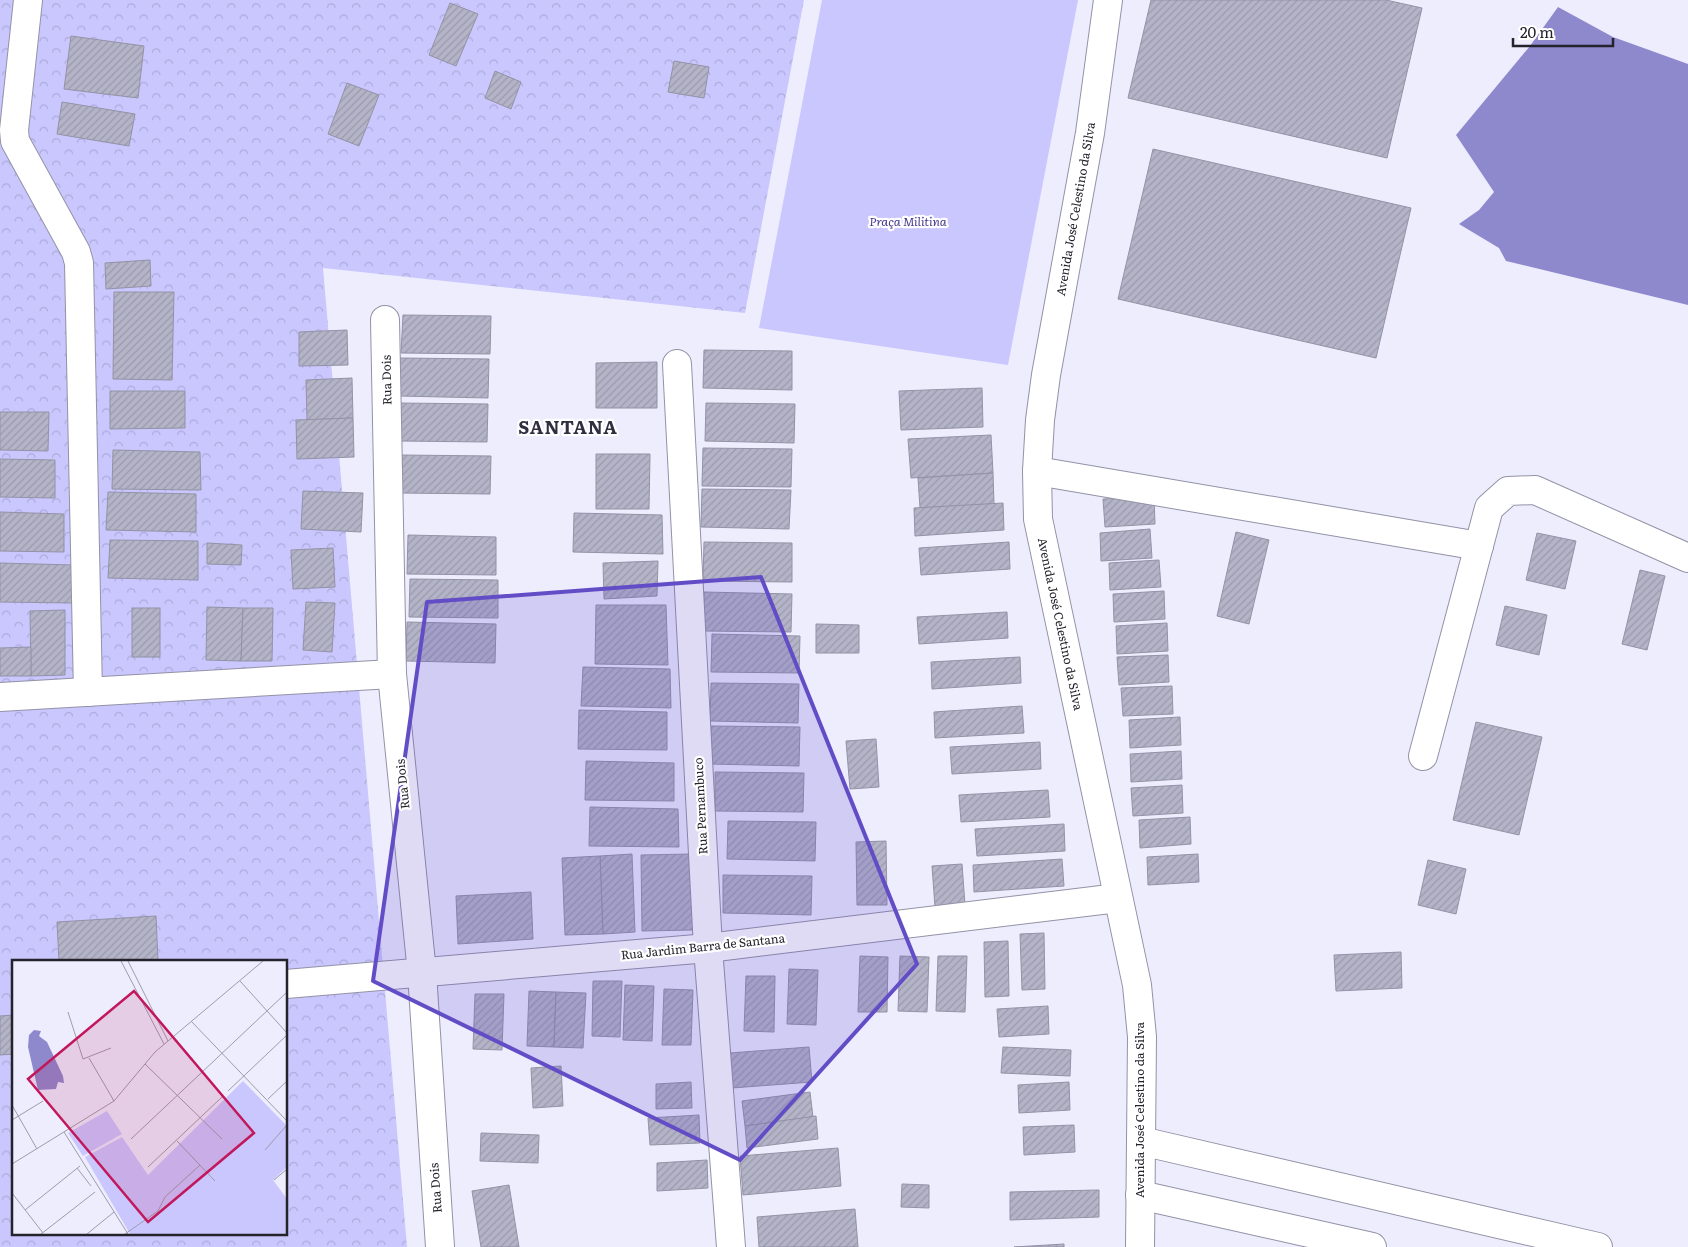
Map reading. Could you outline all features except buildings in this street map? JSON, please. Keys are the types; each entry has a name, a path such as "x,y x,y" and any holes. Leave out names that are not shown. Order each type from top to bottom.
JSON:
{"street":[{"path":"28,0 14,130 16,141 76,252 79,263 88,692"},
{"name":"Avenida José Celestino da Silva","path":"1108,0 1090,133 1046,374 1040,420 1037,471 1038,519 1137,985 1142,1037 1140,1247"},
{"name":"Rua Dois","path":"386,320 392,674 422,973 440,1247"},
{"name":"Rua Pernambuco","path":"677,364 708,948 731,1247"},
{"path":"1037,471 1479,546"},
{"path":"1423,756 1489,508 1508,491 1535,490 1688,558"},
{"path":"0,697 392,674"},
{"name":"Rua Jardim Barra de Santana","path":"288,984 708,948 1118,898"},
{"path":"1141,1141 1598,1247"},
{"path":"1140,1195 1372,1247"}],"highlighted area":[{"path":"761,577 917,964 740,1160 373,981 427,602"}],"green space":[{"path":"0,0 804,0 745,313 323,268 407,1247 0,1247"},
{"name":"Praça Militina","path":"822,0 1078,0 1008,365 759,328"}],"shaded area":[{"path":"1558,7 1613,37 1688,64 1688,305 1506,261 1499,248 1459,224 1479,210 1494,192 1456,135 1530,46"}],"district":[{"name":"SANTANA","path":"568,428"}]}
